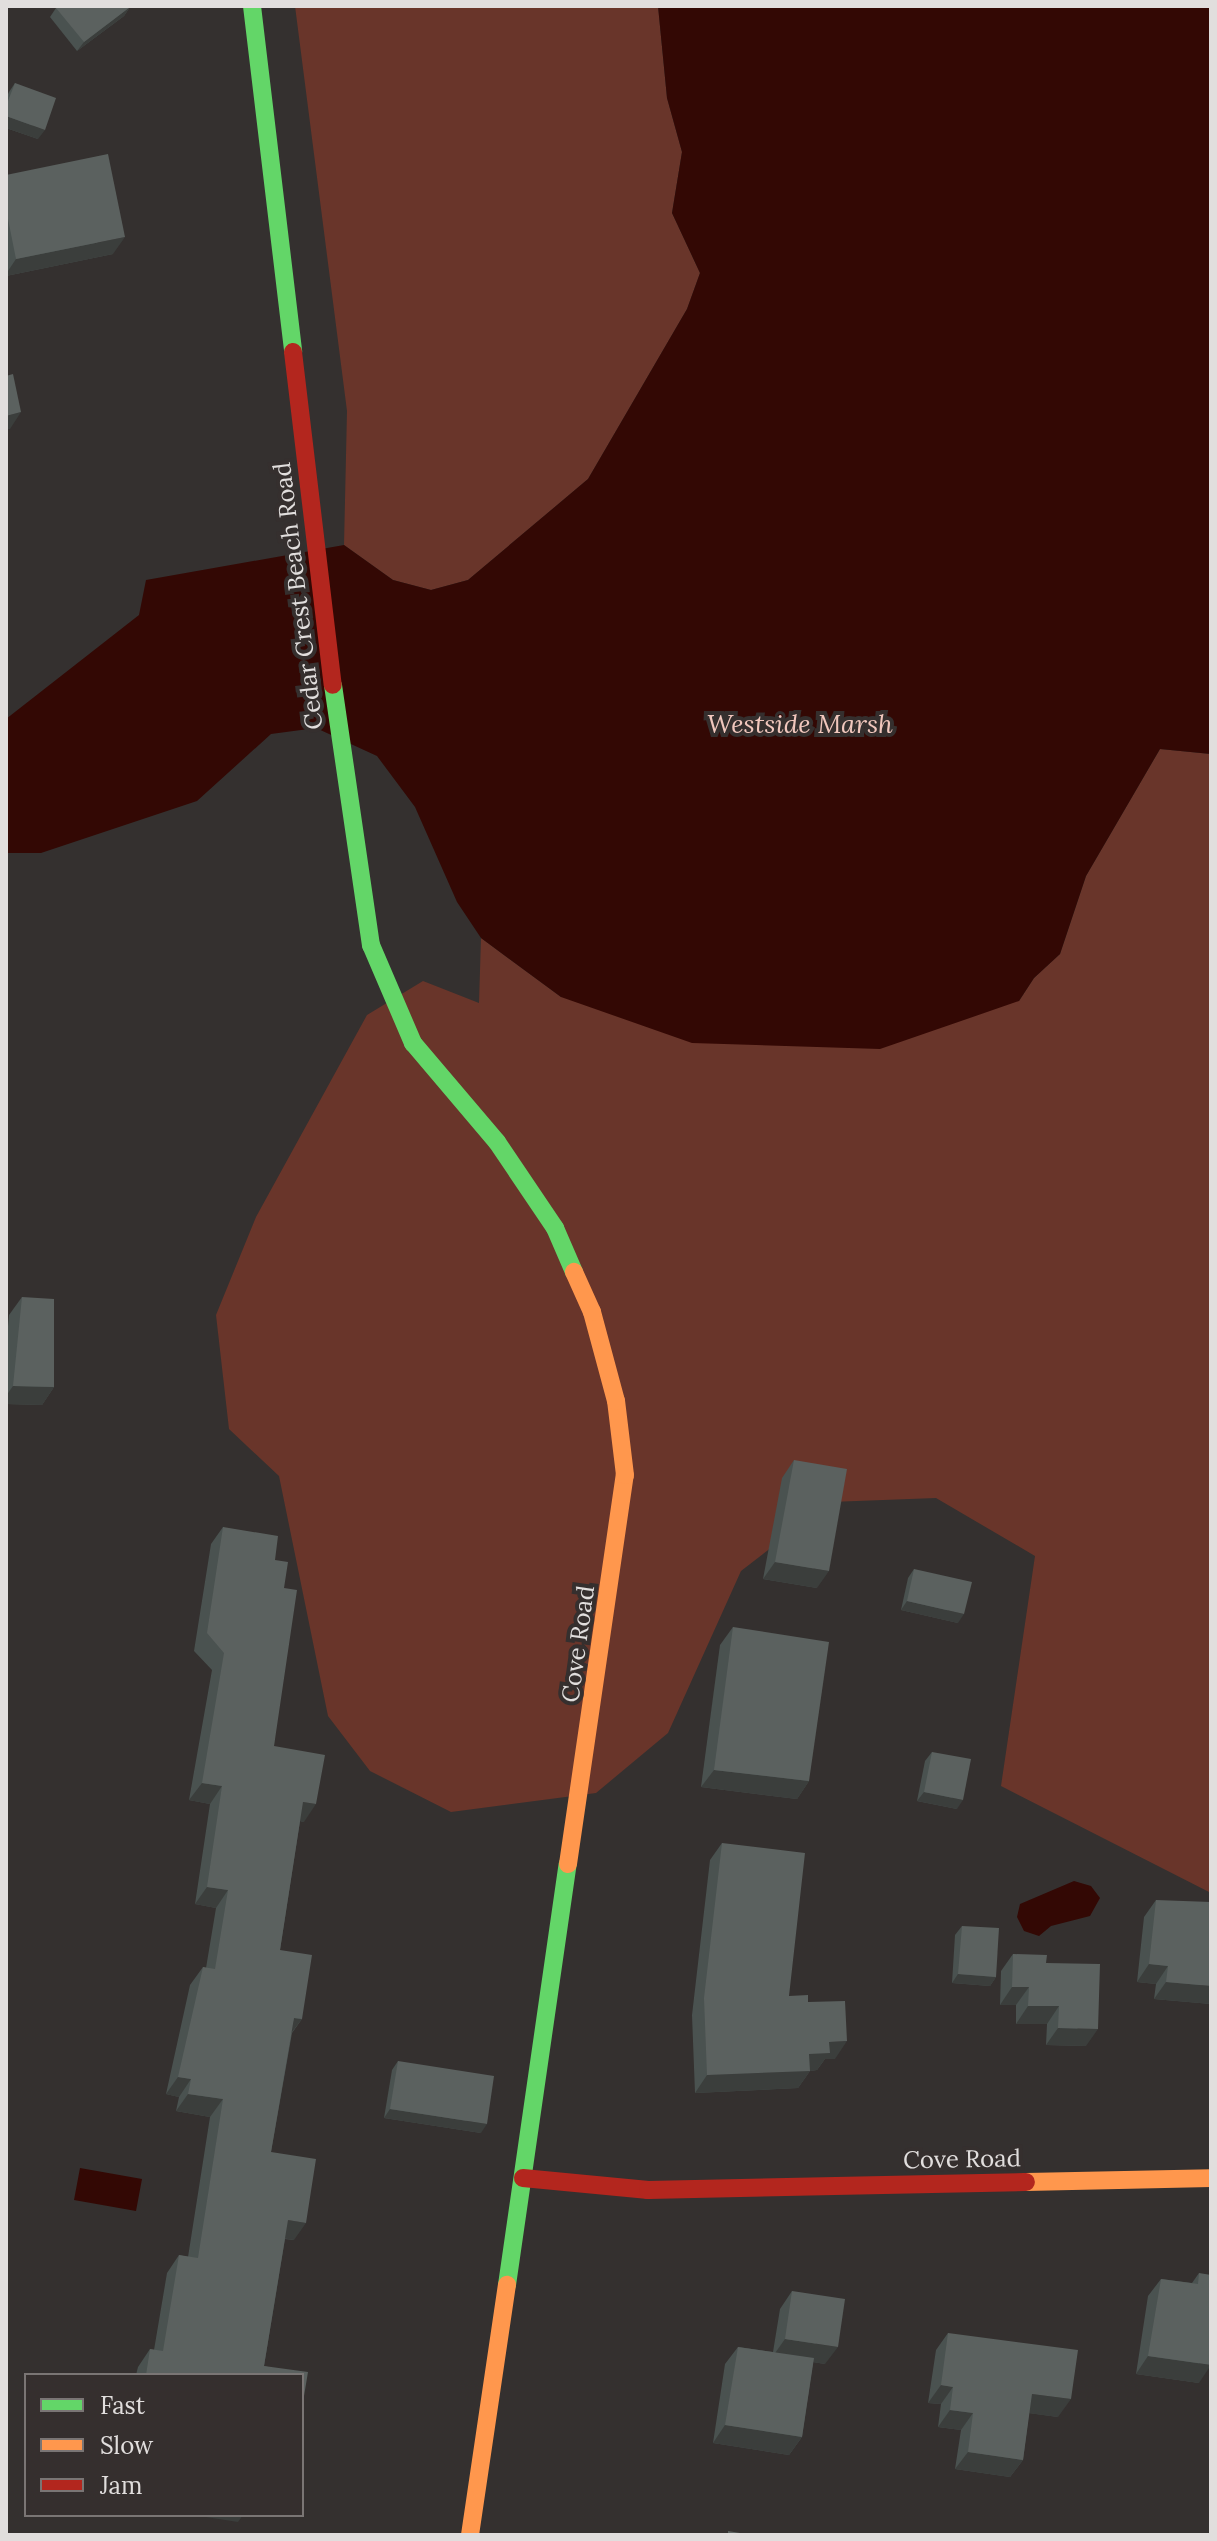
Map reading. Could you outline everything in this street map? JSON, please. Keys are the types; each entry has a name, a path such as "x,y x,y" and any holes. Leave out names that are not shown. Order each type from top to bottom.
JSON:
{"street":[{"name":"Cedar Crest Beach Road","path":"252,6 344,781 371,945 413,1043 497,1142"},
{"name":"Cove Road","path":"470,2535 625,1475 616,1401 592,1312 555,1228 497,1142"},
{"name":"Cove Road","path":"523,2178 648,2190 1211,2178"}],"shaded area":[{"path":"295,6 658,6 667,98 682,152 672,213 700,273 687,309 588,479 468,580 431,590 393,580 344,545 347,411"},
{"path":"1160,749 1211,754 1211,1893 1001,1786 1035,1556 936,1498 830,1502 741,1571 668,1733 596,1793 451,1812 370,1771 328,1716 279,1476 229,1429 216,1315 256,1217 367,1015 423,981 479,1003 481,938 561,997 1019,1001 1034,978 1060,954 1086,876"}],"water":[{"name":"Westside Marsh","path":"658,6 1211,6 1211,754 1160,749 1086,876 1060,954 1034,978 1019,1001 880,1049 692,1043 561,997 481,938 457,902 415,807 377,756 316,728 271,734 197,801 41,853 6,853 6,719 139,615 146,580 344,545 393,580 431,590 468,580 588,479 687,309 700,273 672,213 682,152 667,98"},
{"path":"1074,1881 1091,1886 1100,1898 1090,1916 1051,1926 1039,1936 1024,1931 1017,1917 1020,1904"},
{"path":"80,2168 142,2179 136,2211 74,2200"}],"building":[{"path":"130,7 84,42 56,8"},
{"path":"15,83 56,98 45,130 6,116 6,106"},
{"path":"108,154 125,237 16,259 6,209 6,175"},
{"path":"13,374 21,412 6,416 6,376"},
{"path":"22,1297 54,1299 54,1387 13,1386"},
{"path":"794,1460 847,1469 829,1571 775,1562"},
{"path":"223,1527 278,1536 275,1560 288,1562 284,1588 297,1590 274,1746 325,1755 316,1804 303,1802 280,1950 312,1955 302,2019 294,2018 271,2152 316,2159 306,2223 288,2220 264,2366 308,2372 304,2396 304,2373 146,2373 150,2349 163,2351 179,2255 198,2258 223,2099 188,2094 191,2079 178,2077 203,1967 215,1969 228,1890 207,1887 222,1786 202,1783 224,1653 207,1633"},
{"path":"914,1569 972,1582 964,1614 907,1601"},
{"path":"733,1627 829,1642 809,1781 714,1770"},
{"path":"932,1752 971,1759 963,1800 924,1792"},
{"path":"722,1843 805,1853 789,1996 808,1995 808,2002 845,2001 847,2041 829,2042 830,2053 809,2054 810,2071 707,2075 704,1998"},
{"path":"1156,1900 1211,1902 1211,1986 1166,1982 1168,1966 1149,1964"},
{"path":"962,1926 999,1928 996,1977 958,1974"},
{"path":"1013,1954 1047,1955 1046,1963 1100,1964 1098,2029 1058,2028 1059,2006 1028,2006 1029,1987 1012,1987"},
{"path":"398,2061 494,2076 487,2124 390,2109"},
{"path":"1199,2273 1211,2275 1211,2365 1148,2356 1161,2279 1198,2284"},
{"path":"792,2291 845,2299 838,2347 785,2339"},
{"path":"948,2333 1078,2350 1071,2399 1032,2394 1023,2460 968,2452 973,2413 950,2410 953,2387 941,2385"},
{"path":"738,2347 814,2358 802,2437 725,2425"},
{"path":"728,2531 752,2535 728,2535"}],"traffic: fast":[{"path":"252,6 293,352"},
{"path":"333,685 371,945 413,1043 497,1142 555,1228 574,1272"},
{"path":"507,2285 568,1864"}],"traffic: slow":[{"path":"568,1864 625,1475 616,1401 592,1312 574,1272"},
{"path":"1026,2182 1211,2178"},
{"path":"470,2535 507,2285"}],"traffic: jam":[{"path":"293,352 333,685"},
{"path":"523,2178 648,2190 1026,2182"}]}
